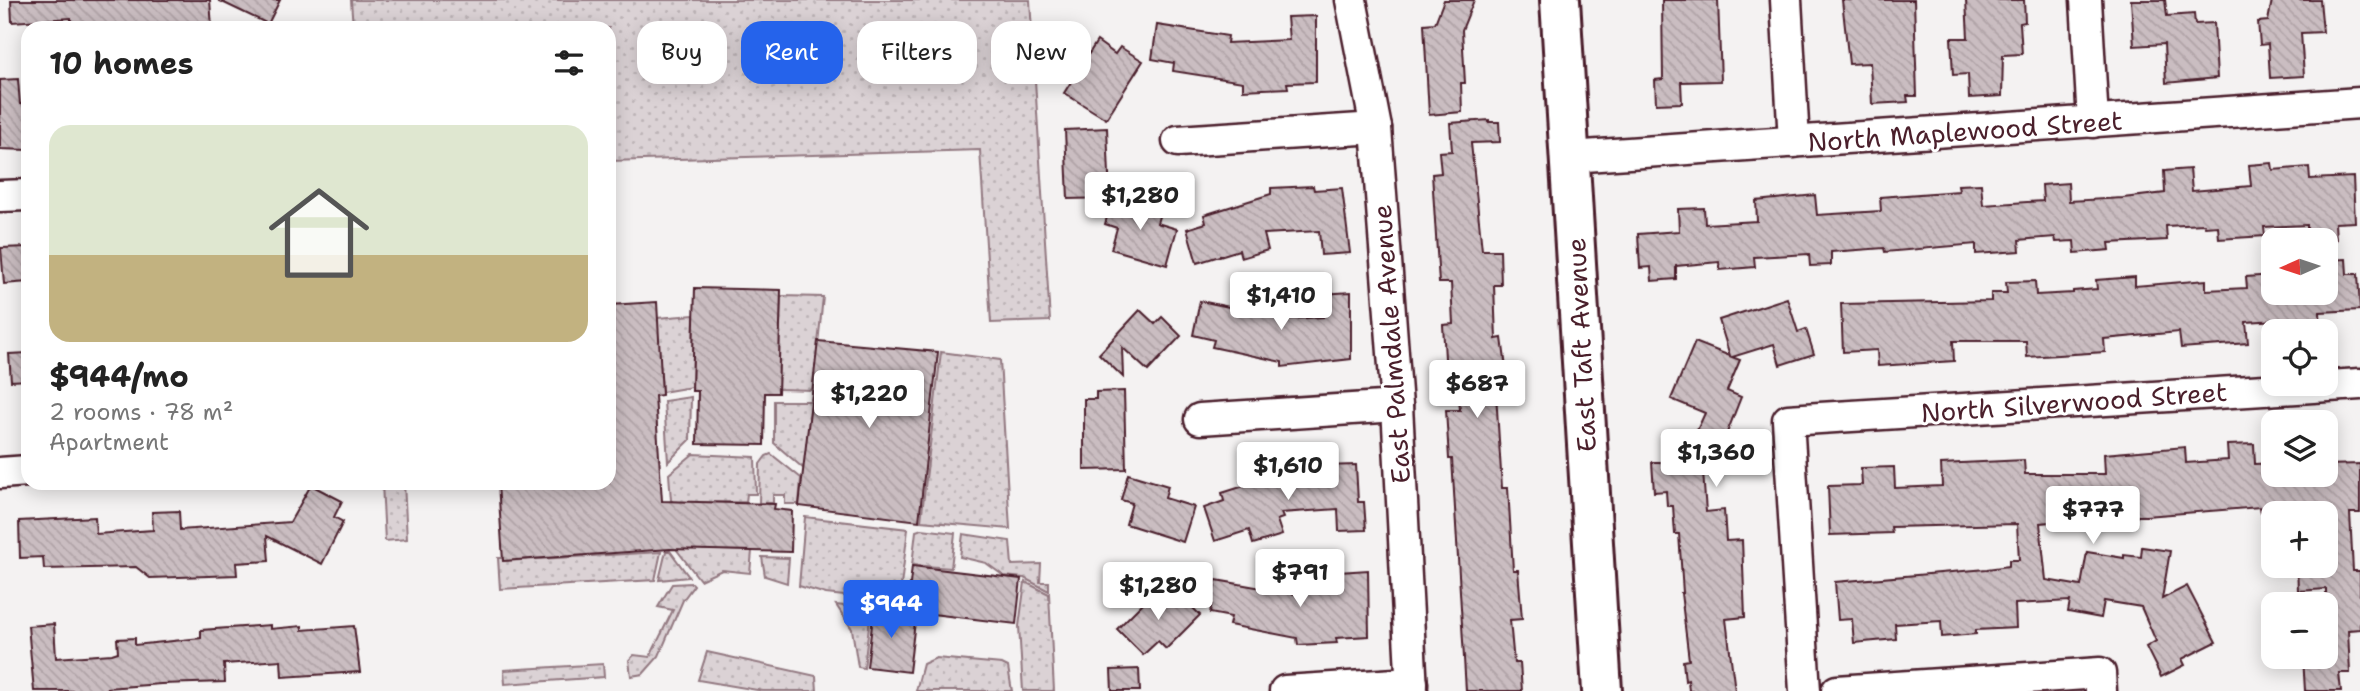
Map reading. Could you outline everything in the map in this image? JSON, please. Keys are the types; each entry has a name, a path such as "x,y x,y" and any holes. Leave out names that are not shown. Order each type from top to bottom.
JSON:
{"main road":[{"name":"East Taft Avenue","path":"1560,0 1602,691"}],"street":[{"name":"East Palmdale Avenue","path":"1351,0 1376,128 1397,406 1412,687"},
{"path":"1786,0 1794,142"},
{"path":"2086,0 2093,122"},
{"name":"North Maplewood Street","path":"1570,157 2360,103"},
{"path":"1178,141 1376,128"},
{"path":"0,196 21,195"},
{"name":"North Silverwood Street","path":"1805,691 1788,420 2360,384"},
{"path":"1200,419 1397,406"},
{"path":"0,473 21,472"},
{"path":"1837,691 2100,682"},
{"path":"1285,691 1412,687"}],"shaded area":[{"path":"351,0 1030,0 1031,21 991,21 991,84 1035,84 1050,321 991,323 980,150 616,161 616,21 352,21"},
{"path":"781,296 823,297 813,390 778,389"},
{"path":"694,315 692,387 662,392 657,318"},
{"path":"941,352 1000,360 1010,529 921,521"},
{"path":"691,397 690,440 668,462 664,401"},
{"path":"774,401 811,401 804,469 774,443"},
{"path":"693,454 755,457 756,494 747,494 746,502 674,503 671,500 669,474"},
{"path":"771,454 801,478 799,504 785,504 785,495 773,495 773,503 759,503 760,464"},
{"path":"382,490 404,490 407,539 385,541"},
{"path":"805,517 908,529 899,602 826,594 799,586"},
{"path":"922,529 955,533 951,568 912,565 916,531"},
{"path":"963,534 1010,541 1012,565 1041,564 1040,582 1049,582 1049,591 1024,578 1004,576 986,563 960,557"},
{"path":"673,545 689,549 752,551 750,573 722,570 700,580"},
{"path":"666,551 670,551 689,577 659,580"},
{"path":"661,552 655,580 500,589 498,558 503,558 504,561"},
{"path":"762,557 789,558 787,583 765,576"},
{"path":"1025,582 1049,594 1054,691 1023,691 1019,626"},
{"path":"672,584 694,585 683,600 659,656 643,674 631,676 629,660 634,655 650,657 673,610 658,607"},
{"path":"836,605 871,609 864,668 858,667 852,629"},
{"path":"707,652 816,676 817,691 763,691 698,680"},
{"path":"936,658 1002,664 1008,667 1012,691 916,691 923,664"},
{"path":"603,664 604,677 505,684 504,670"}],"building":[{"path":"11,0 210,0 212,21 71,21 71,18 12,22"},
{"path":"218,0 280,0 270,21 262,21"},
{"path":"1444,0 1474,0 1462,30 1465,83 1461,83 1462,112 1429,115 1424,24 1435,23"},
{"path":"1662,0 1718,0 1721,81 1681,82 1682,103 1656,104 1655,80 1663,79"},
{"path":"1842,0 1914,0 1917,96 1907,96 1908,102 1872,104 1870,63 1849,64"},
{"path":"1966,0 2024,0 2025,22 2020,23 2022,54 2003,55 2002,96 1969,98 1968,74 1953,75 1951,38 1968,38"},
{"path":"2131,0 2165,0 2167,16 2194,14 2195,24 2214,23 2217,78 2166,83 2164,44 2134,46"},
{"path":"2272,0 2320,0 2323,32 2301,33 2304,76 2270,78 2268,44 2260,45 2258,22 2268,21"},
{"path":"1316,16 1316,82 1287,83 1288,88 1243,90 1243,82 1173,71 1174,63 1152,59 1157,25 1228,36 1227,43 1289,40 1287,17"},
{"path":"1097,41 1115,54 1120,47 1143,61 1106,119 1064,93 1070,84 1091,84 1091,50"},
{"path":"18,79 21,150 0,149 0,80"},
{"path":"1489,120 1499,122 1500,142 1471,143 1482,250 1500,250 1501,285 1494,285 1496,339 1502,338 1509,390 1496,393 1502,488 1508,488 1513,570 1518,570 1522,619 1510,620 1514,663 1520,663 1522,691 1466,691 1452,459 1449,459 1446,410 1460,410 1457,374 1446,375 1443,325 1453,324 1451,283 1439,283 1432,174 1441,173 1439,152 1452,151 1450,123"},
{"path":"1107,128 1110,198 1068,199 1065,130"},
{"path":"2272,163 2273,170 2309,167 2310,179 2353,177 2355,222 2335,223 2335,228 2307,228 2307,225 2264,227 2261,228 2261,236 2219,239 2218,226 2166,226 2167,240 2109,243 2110,250 2075,253 2074,241 2056,242 2055,237 2019,240 2020,251 1976,254 1976,244 1885,252 1884,248 1831,252 1831,265 1810,266 1809,254 1754,257 1755,267 1720,270 1719,262 1676,266 1676,279 1652,281 1651,267 1640,268 1638,234 1679,231 1678,209 1704,208 1705,224 1757,221 1756,201 1815,195 1817,215 1881,211 1880,197 1959,191 1958,185 1981,184 1983,205 2043,201 2042,185 2068,183 2069,201 2123,198 2165,193 2164,171 2190,169 2192,191 2251,186 2249,165"},
{"path":"1313,186 1314,190 1342,188 1350,253 1321,255 1319,231 1264,234 1268,250 1241,258 1239,250 1197,263 1187,229 1206,223 1204,215 1271,194 1271,188"},
{"path":"1112,199 1160,213 1157,223 1177,229 1167,265 1111,249 1117,228 1105,224"},
{"path":"21,247 21,283 4,284 1,248"},
{"path":"2338,259 2346,259 2347,274 2358,274 2360,310 2320,312 2320,319 2261,319 2246,322 2248,343 2181,348 2179,332 2104,339 2105,352 2027,357 2026,341 1953,341 1954,361 1878,366 1877,350 1843,352 1841,304 1991,301 1991,293 2007,293 2006,282 2035,281 2036,295 2097,289 2096,280 2135,277 2135,286 2206,280 2206,290 2247,288 2246,277 2261,276 2261,305 2338,305"},
{"path":"695,288 781,290 778,393 765,393 764,445 697,444 698,391 692,391"},
{"path":"1351,292 1351,359 1282,367 1282,362 1212,347 1214,340 1193,335 1200,301 1288,319 1323,317 1322,294"},
{"path":"1787,298 1798,332 1806,329 1814,354 1780,365 1774,344 1732,357 1740,360 1727,391 1741,397 1725,438 1727,470 1703,472 1706,512 1724,510 1726,541 1742,540 1745,617 1726,619 1735,691 1689,691 1683,661 1689,660 1681,593 1679,534 1675,534 1673,506 1667,506 1666,491 1654,492 1652,462 1665,462 1664,449 1695,447 1694,437 1705,413 1671,399 1695,342 1730,356 1719,320"},
{"path":"657,302 662,395 655,396 662,501 775,504 774,509 792,511 791,552 670,549 503,561 498,490 616,490 616,305"},
{"path":"1140,310 1155,324 1162,317 1181,336 1148,371 1122,347 1123,377 1099,354"},
{"path":"818,341 938,352 919,521 799,506"},
{"path":"21,353 21,380 11,381 9,354"},
{"path":"1124,391 1126,469 1084,470 1084,399 1096,399 1096,392"},
{"path":"2254,444 2255,464 2261,464 2261,487 2338,487 2338,465 2360,464 2360,513 2350,513 2353,571 2360,571 2360,629 2348,630 2350,673 2339,673 2341,691 2305,691 2304,669 2338,669 2338,592 2326,592 2326,589 2298,591 2298,578 2338,578 2338,501 2261,501 2261,513 2260,507 2146,516 2113,514 2061,517 2061,521 2040,523 2046,580 2081,586 2087,552 2124,558 2124,555 2141,557 2142,547 2170,551 2162,599 2187,586 2216,642 2182,659 2185,665 2161,677 2146,647 2156,641 2141,607 2104,601 2101,618 2068,612 2070,601 2015,604 2016,628 1976,630 1976,634 1942,637 1941,621 1895,624 1896,639 1854,643 1852,619 1838,620 1835,582 1987,569 2009,566 2009,560 2019,560 2017,524 1891,527 1892,533 1830,535 1828,486 1862,485 1861,468 1894,467 1895,488 1942,486 1941,464 2024,460 2025,474 2105,474 2104,454 2185,447 2186,463 2228,460 2227,445"},
{"path":"1356,465 1358,502 1364,502 1366,530 1339,531 1338,509 1281,513 1283,518 1277,520 1282,535 1253,544 1249,530 1215,541 1204,508 1224,501 1222,493 1289,472 1288,467"},
{"path":"1128,474 1168,486 1165,498 1194,507 1183,542 1126,524 1132,503 1121,500"},
{"path":"308,490 321,490 342,501 334,517 343,522 322,564 267,536 269,561 236,563 237,575 150,578 136,567 44,569 43,557 20,558 19,521 95,517 96,534 153,530 152,512 179,511 180,530 290,522"},
{"path":"912,566 1021,579 1016,624 907,611"},
{"path":"1368,570 1369,636 1336,638 1337,643 1298,645 1297,638 1229,625 1231,617 1210,613 1216,580 1295,594 1294,588 1313,587 1319,580 1340,578 1339,572"},
{"path":"1159,587 1173,601 1180,595 1200,615 1166,649 1158,641 1143,655 1117,629"},
{"path":"874,608 916,613 909,672 867,667"},
{"path":"54,624 56,658 112,654 118,652 117,639 135,638 135,645 201,638 201,630 270,625 270,629 302,626 302,630 354,626 360,672 282,677 281,660 224,664 225,682 107,688 107,691 34,691 28,626"},
{"path":"1139,669 1140,691 1112,691 1111,670"}]}
